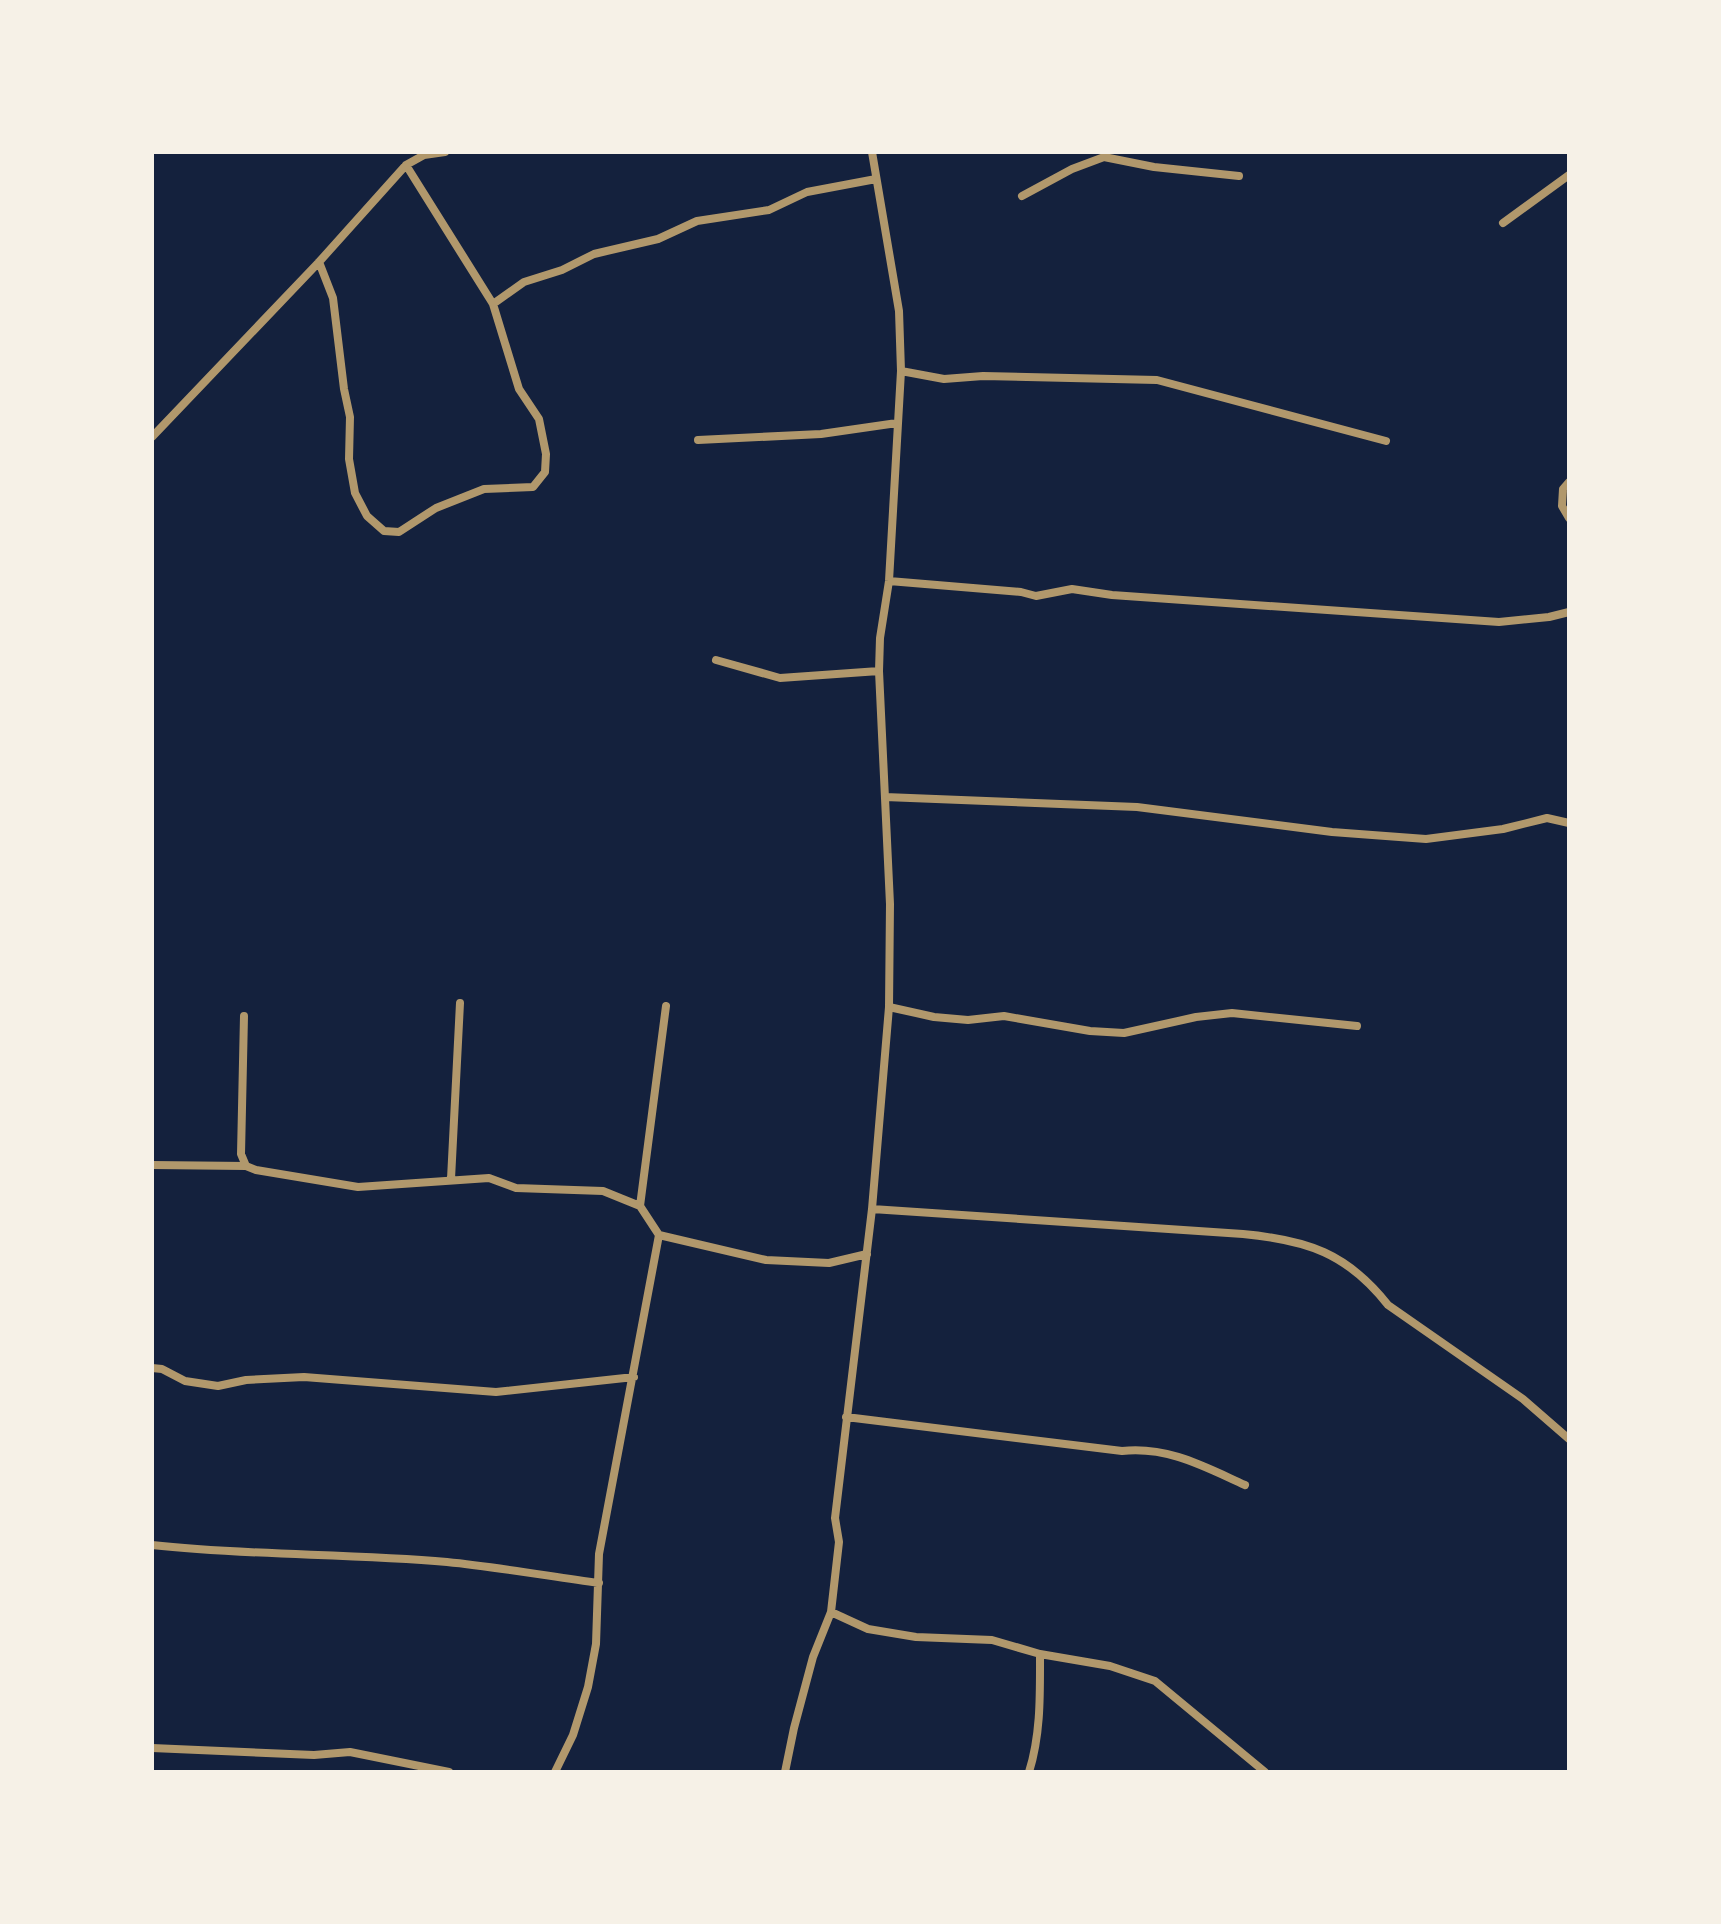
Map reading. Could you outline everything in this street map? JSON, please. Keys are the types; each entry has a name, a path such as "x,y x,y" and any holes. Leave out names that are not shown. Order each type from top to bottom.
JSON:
{"street":[{"path":"152,437 319,262 406,165 424,155 445,152"},
{"path":"785,1772 813,1657 831,1612 839,1542 835,1518 872,1209 889,1007 890,904 879,671 880,638 889,581 901,371 899,311 872,152"},
{"path":"1022,196 1104,155 1154,167 1239,176"},
{"path":"319,262 333,298 350,417 349,459 355,493 367,516 384,531 399,532 436,508 484,489 533,487 545,472 546,454 539,419 519,389 493,304 406,165"},
{"path":"1503,223 1569,175"},
{"path":"493,304 524,282 562,270 594,254 658,239 697,221 769,210 807,192 876,179"},
{"path":"901,371 944,379 983,376 1157,380 1386,441"},
{"path":"698,440 821,434 897,423"},
{"path":"1569,482 1563,489 1562,506 1569,518"},
{"path":"889,581 1021,592 1036,596 1072,589 1112,595 1499,622 1569,612"},
{"path":"716,660 780,678 879,671"},
{"path":"885,797 1137,807 1332,832 1426,839 1503,829 1547,818 1569,823"},
{"path":"451,1179 460,1003"},
{"path":"640,1206 666,1006"},
{"path":"889,1007 934,1017 968,1020 1004,1016 1090,1031 1124,1033 1196,1017 1232,1013 1357,1026"},
{"path":"244,1016 241,1154 246,1166"},
{"path":"152,1165 246,1166 358,1187 489,1178 516,1188 603,1191 640,1206 659,1235 599,1554 596,1644 588,1687 573,1735 555,1772"},
{"path":"872,1209 1243,1234 1311,1245 1349,1265 1371,1284 1388,1305 1523,1399 1569,1439"},
{"path":"659,1235 766,1260 829,1263 867,1254"},
{"path":"152,1368 162,1369 185,1381 218,1386 246,1380 304,1377 496,1392 634,1377"},
{"path":"846,1417 1122,1451 1158,1450 1180,1456 1245,1485"},
{"path":"152,1545 217,1552 447,1562 599,1583"},
{"path":"831,1612 868,1629 916,1637 992,1640 1040,1654 1110,1666 1155,1681 1265,1772"},
{"path":"1029,1772 1035,1752 1040,1702 1040,1654"},
{"path":"152,1748 314,1755 350,1752 449,1772"}]}
